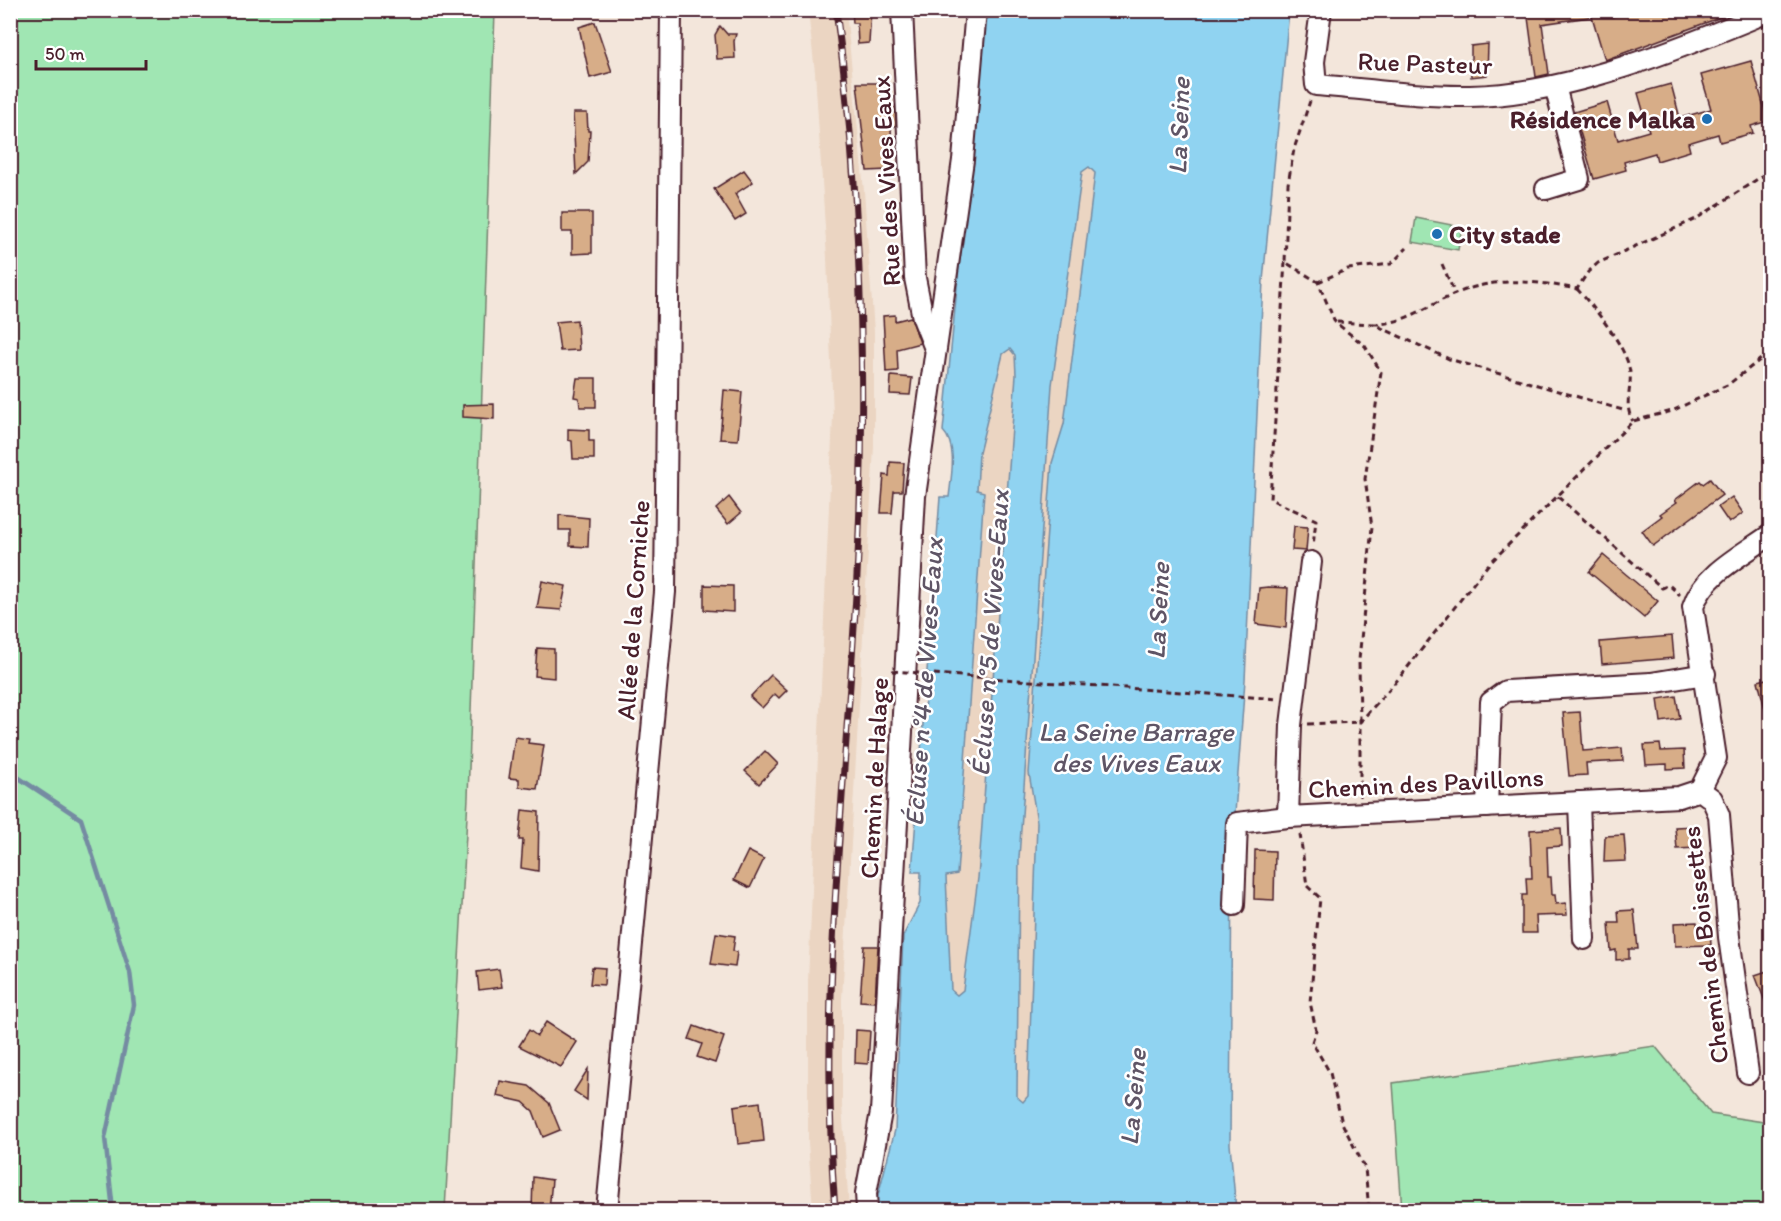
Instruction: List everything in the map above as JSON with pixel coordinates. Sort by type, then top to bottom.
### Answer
[{"type":"street","name":"Allée de la Corniche","points":[[607,1210],[665,592],[671,10]]},
{"type":"street","name":"Rue des Vives Eaux","points":[[902,10],[915,278],[923,318],[934,347]]},
{"type":"street","name":"Chemin de Halage","points":[[867,1210],[866,1193],[881,1112],[915,496],[934,347],[963,160],[975,10]]},
{"type":"street","points":[[1316,85],[1314,62],[1321,10]]},
{"type":"street","name":"Rue Pasteur","points":[[1316,85],[1471,96],[1555,86],[1695,44],[1770,11]]},
{"type":"street","points":[[1546,189],[1579,179],[1555,86]]},
{"type":"street","points":[[1693,607],[1698,591],[1710,579],[1770,535]]},
{"type":"street","points":[[1293,817],[1291,725],[1311,562]]},
{"type":"street","name":"Chemin de Boissettes","points":[[1693,607],[1716,758],[1700,790],[1712,800],[1719,815],[1729,937],[1748,1073]]},
{"type":"street","points":[[1487,807],[1491,702],[1506,692],[1651,683],[1705,674]]},
{"type":"street","name":"Chemin des Pavillons","points":[[1234,905],[1238,823],[1360,813],[1678,797],[1700,790]]},
{"type":"street","points":[[1579,802],[1584,939]]},
{"type":"path","points":[[1311,562],[1316,520],[1270,500],[1288,184],[1294,149],[1316,85]]},
{"type":"path","points":[[1577,289],[1588,272],[1598,263],[1696,219],[1770,171]]},
{"type":"path","points":[[1318,282],[1348,269],[1391,264],[1407,248]]},
{"type":"path","points":[[1285,262],[1318,282],[1335,322],[1365,346],[1381,372],[1365,479],[1372,527],[1359,660],[1360,813]]},
{"type":"path","points":[[1442,264],[1455,294]]},
{"type":"path","points":[[1335,322],[1385,324],[1431,307],[1455,294],[1488,284],[1512,280],[1534,281],[1577,289],[1610,330],[1629,366],[1626,411]]},
{"type":"path","points":[[1373,324],[1449,358],[1626,411],[1633,421]]},
{"type":"path","points":[[1291,725],[1359,722],[1401,677],[1487,566],[1633,421],[1672,411],[1729,384],[1770,352]]},
{"type":"path","points":[[1558,497],[1662,588],[1669,585],[1693,607]]},
{"type":"path","points":[[892,671],[1278,699]]},
{"type":"path","points":[[1293,817],[1307,886],[1320,898],[1310,1002],[1316,1030],[1312,1042],[1330,1073],[1342,1123],[1365,1168],[1369,1210]]},
{"type":"shaded area","points":[[808,11],[846,11],[864,191],[874,332],[874,447],[842,999],[842,1105],[849,1210],[813,1210],[808,1142],[808,981],[833,416],[827,258],[815,72]]},
{"type":"shaded area","points":[[1089,167],[1095,173],[1064,424],[1052,463],[1029,773],[1037,822],[1028,1096],[1023,1102],[1017,1098],[1019,858],[1052,385],[1082,171]]},
{"type":"shaded area","points":[[1010,349],[1016,355],[1016,375],[978,878],[963,990],[957,995],[951,990],[946,875],[957,874],[984,492],[977,490],[979,453],[1003,354]]},
{"type":"green space","points":[[10,11],[495,11],[468,798],[445,1210],[11,1210]]},
{"type":"green space","name":"City stade","points":[[1416,218],[1462,227],[1458,250],[1412,242]]},
{"type":"green space","points":[[1655,1046],[1711,1114],[1770,1123],[1770,1210],[1402,1210],[1393,1083]]},
{"type":"water","name":"La Seine Barrage des Vives Eaux","points":[[984,11],[1289,11],[1263,281],[1245,680],[1232,853],[1230,1144],[1236,1210],[876,1210],[895,1130],[903,936],[920,903],[921,872],[912,872],[940,497],[949,497],[952,472],[951,445],[943,431]],"holes":[[[1089,167],[1095,173],[1064,424],[1052,463],[1029,773],[1037,822],[1028,1096],[1023,1102],[1017,1097],[1019,858],[1052,385],[1082,172]],[[1010,349],[1015,355],[1016,375],[978,878],[963,990],[957,995],[951,990],[946,876],[957,874],[984,492],[977,490],[979,453],[1003,354]]]},
{"type":"building","points":[[852,10],[871,10],[869,43],[858,44],[857,23],[853,23]]},
{"type":"building","points":[[1527,10],[1588,10],[1589,17],[1542,24],[1549,74],[1536,77]]},
{"type":"building","points":[[1590,10],[1610,10],[1612,17],[1636,10],[1697,10],[1698,16],[1702,14],[1703,18],[1720,10],[1740,10],[1605,60]]},
{"type":"building","points":[[595,22],[612,72],[590,78],[579,27]]},
{"type":"building","points":[[720,26],[727,34],[736,34],[735,58],[717,59],[715,35]]},
{"type":"building","points":[[1488,44],[1487,75],[1471,77],[1471,46]]},
{"type":"building","name":"Résidence Malka","points":[[1751,61],[1768,121],[1751,126],[1753,133],[1720,142],[1718,134],[1688,143],[1690,151],[1657,161],[1655,153],[1624,162],[1626,170],[1594,179],[1574,112],[1607,102],[1618,140],[1649,131],[1638,93],[1671,84],[1680,118],[1711,109],[1701,75]]},
{"type":"building","points":[[857,83],[881,83],[882,93],[887,97],[887,105],[895,105],[896,126],[891,126],[892,160],[887,161],[887,170],[867,171]]},
{"type":"building","points":[[573,113],[587,113],[588,131],[590,131],[588,162],[576,174]]},
{"type":"building","points":[[744,170],[753,182],[735,194],[746,214],[735,221],[714,189]]},
{"type":"building","points":[[562,213],[592,213],[592,253],[572,254],[572,232],[562,232]]},
{"type":"building","points":[[895,315],[895,321],[911,317],[920,343],[897,349],[898,371],[886,372],[883,316]]},
{"type":"building","points":[[577,320],[579,350],[560,351],[556,322]]},
{"type":"building","points":[[891,376],[912,378],[910,395],[890,394]]},
{"type":"building","points":[[577,378],[596,378],[596,407],[580,407],[579,398],[574,397]]},
{"type":"building","points":[[724,390],[742,392],[738,440],[720,439]]},
{"type":"building","points":[[494,404],[494,419],[463,417],[463,405]]},
{"type":"building","points":[[568,429],[589,430],[589,441],[594,441],[594,459],[573,459],[572,441],[568,440]]},
{"type":"building","points":[[890,462],[904,463],[902,491],[894,491],[892,513],[881,513],[884,475],[889,476]]},
{"type":"building","points":[[1710,479],[1722,495],[1653,546],[1642,531],[1677,502],[1675,500],[1700,481],[1703,484]]},
{"type":"building","points":[[729,497],[741,513],[728,524],[716,509]]},
{"type":"building","points":[[1732,497],[1743,513],[1729,523],[1718,507]]},
{"type":"building","points":[[559,515],[589,518],[588,547],[570,546],[570,530],[559,530]]},
{"type":"building","points":[[1294,526],[1308,527],[1306,551],[1292,550]]},
{"type":"building","points":[[1603,555],[1658,601],[1644,618],[1589,572]]},
{"type":"building","points":[[542,581],[566,586],[561,610],[537,608]]},
{"type":"building","points":[[704,585],[733,586],[733,612],[704,610]]},
{"type":"building","points":[[1259,588],[1288,588],[1286,628],[1256,624]]},
{"type":"building","points":[[1672,636],[1674,658],[1602,664],[1600,642]]},
{"type":"building","points":[[537,648],[554,649],[554,678],[535,676]]},
{"type":"building","points":[[771,675],[787,690],[779,698],[775,694],[762,708],[750,697]]},
{"type":"building","points":[[1770,678],[1770,713],[1766,713],[1758,681]]},
{"type":"building","points":[[1676,696],[1680,719],[1661,722],[1658,699]]},
{"type":"building","points":[[1580,712],[1583,751],[1622,748],[1623,761],[1586,763],[1587,775],[1569,776],[1563,713]]},
{"type":"building","points":[[515,737],[529,739],[528,743],[544,745],[537,789],[519,787],[519,779],[509,778]]},
{"type":"building","points":[[1660,744],[1661,751],[1684,750],[1685,768],[1667,769],[1667,764],[1646,765],[1644,745]]},
{"type":"building","points":[[765,751],[778,764],[759,784],[745,771]]},
{"type":"building","points":[[522,810],[539,812],[538,871],[521,868],[523,840],[519,840]]},
{"type":"building","points":[[1696,826],[1697,848],[1677,849],[1675,827]]},
{"type":"building","points":[[1561,828],[1562,846],[1547,847],[1548,877],[1551,877],[1552,895],[1555,895],[1556,904],[1566,903],[1567,915],[1536,916],[1537,933],[1522,933],[1522,895],[1527,895],[1526,878],[1532,878],[1530,830]]},
{"type":"building","points":[[1624,835],[1626,861],[1604,862],[1605,836]]},
{"type":"building","points":[[1255,850],[1275,851],[1274,900],[1254,899]]},
{"type":"building","points":[[748,851],[764,859],[750,888],[734,880]]},
{"type":"building","points":[[1634,910],[1638,949],[1629,949],[1629,959],[1616,960],[1616,950],[1611,951],[1609,923],[1619,923],[1618,911]]},
{"type":"building","points":[[1697,922],[1698,932],[1710,932],[1711,945],[1675,946],[1674,923]]},
{"type":"building","points":[[716,933],[735,936],[733,951],[737,952],[735,967],[711,964]]},
{"type":"building","points":[[864,946],[878,946],[875,1002],[860,1001]]},
{"type":"building","points":[[592,967],[605,968],[604,985],[590,984]]},
{"type":"building","points":[[499,969],[502,987],[479,990],[477,972]]},
{"type":"building","points":[[1770,970],[1770,1012],[1769,1012],[1755,975]]},
{"type":"building","points":[[546,1022],[577,1042],[561,1067],[519,1046],[529,1030],[537,1036]]},
{"type":"building","points":[[694,1026],[724,1037],[715,1063],[697,1057],[702,1044],[689,1039]]},
{"type":"building","points":[[856,1030],[870,1031],[868,1064],[855,1063]]},
{"type":"building","points":[[588,1069],[587,1100],[574,1091]]},
{"type":"building","points":[[500,1081],[529,1086],[549,1103],[560,1130],[543,1137],[533,1111],[523,1102],[497,1096]]},
{"type":"building","points":[[760,1102],[764,1141],[738,1144],[734,1106]]},
{"type":"building","points":[[533,1177],[552,1180],[549,1210],[532,1210]]},
{"type":"waterway","points":[[10,772],[81,819],[130,972],[134,1005],[105,1138],[113,1210]]},
{"type":"railway","points":[[835,1210],[831,1133],[831,979],[856,595],[862,376],[852,156],[836,10]]},
{"type":"place","name":"Résidence Malka","points":[[1707,119]]},
{"type":"place","name":"City stade","points":[[1437,234]]},
{"type":"water label","name":"La Seine","points":[[1179,126]]},
{"type":"water label","name":"La Seine","points":[[1158,611]]},
{"type":"water label","name":"Écluse n°5 de Vives-Eaux","points":[[990,633]]},
{"type":"water label","name":"Écluse n°4 de Vives-Eaux","points":[[924,682]]},
{"type":"water label","name":"La Seine","points":[[1133,1097]]}]
